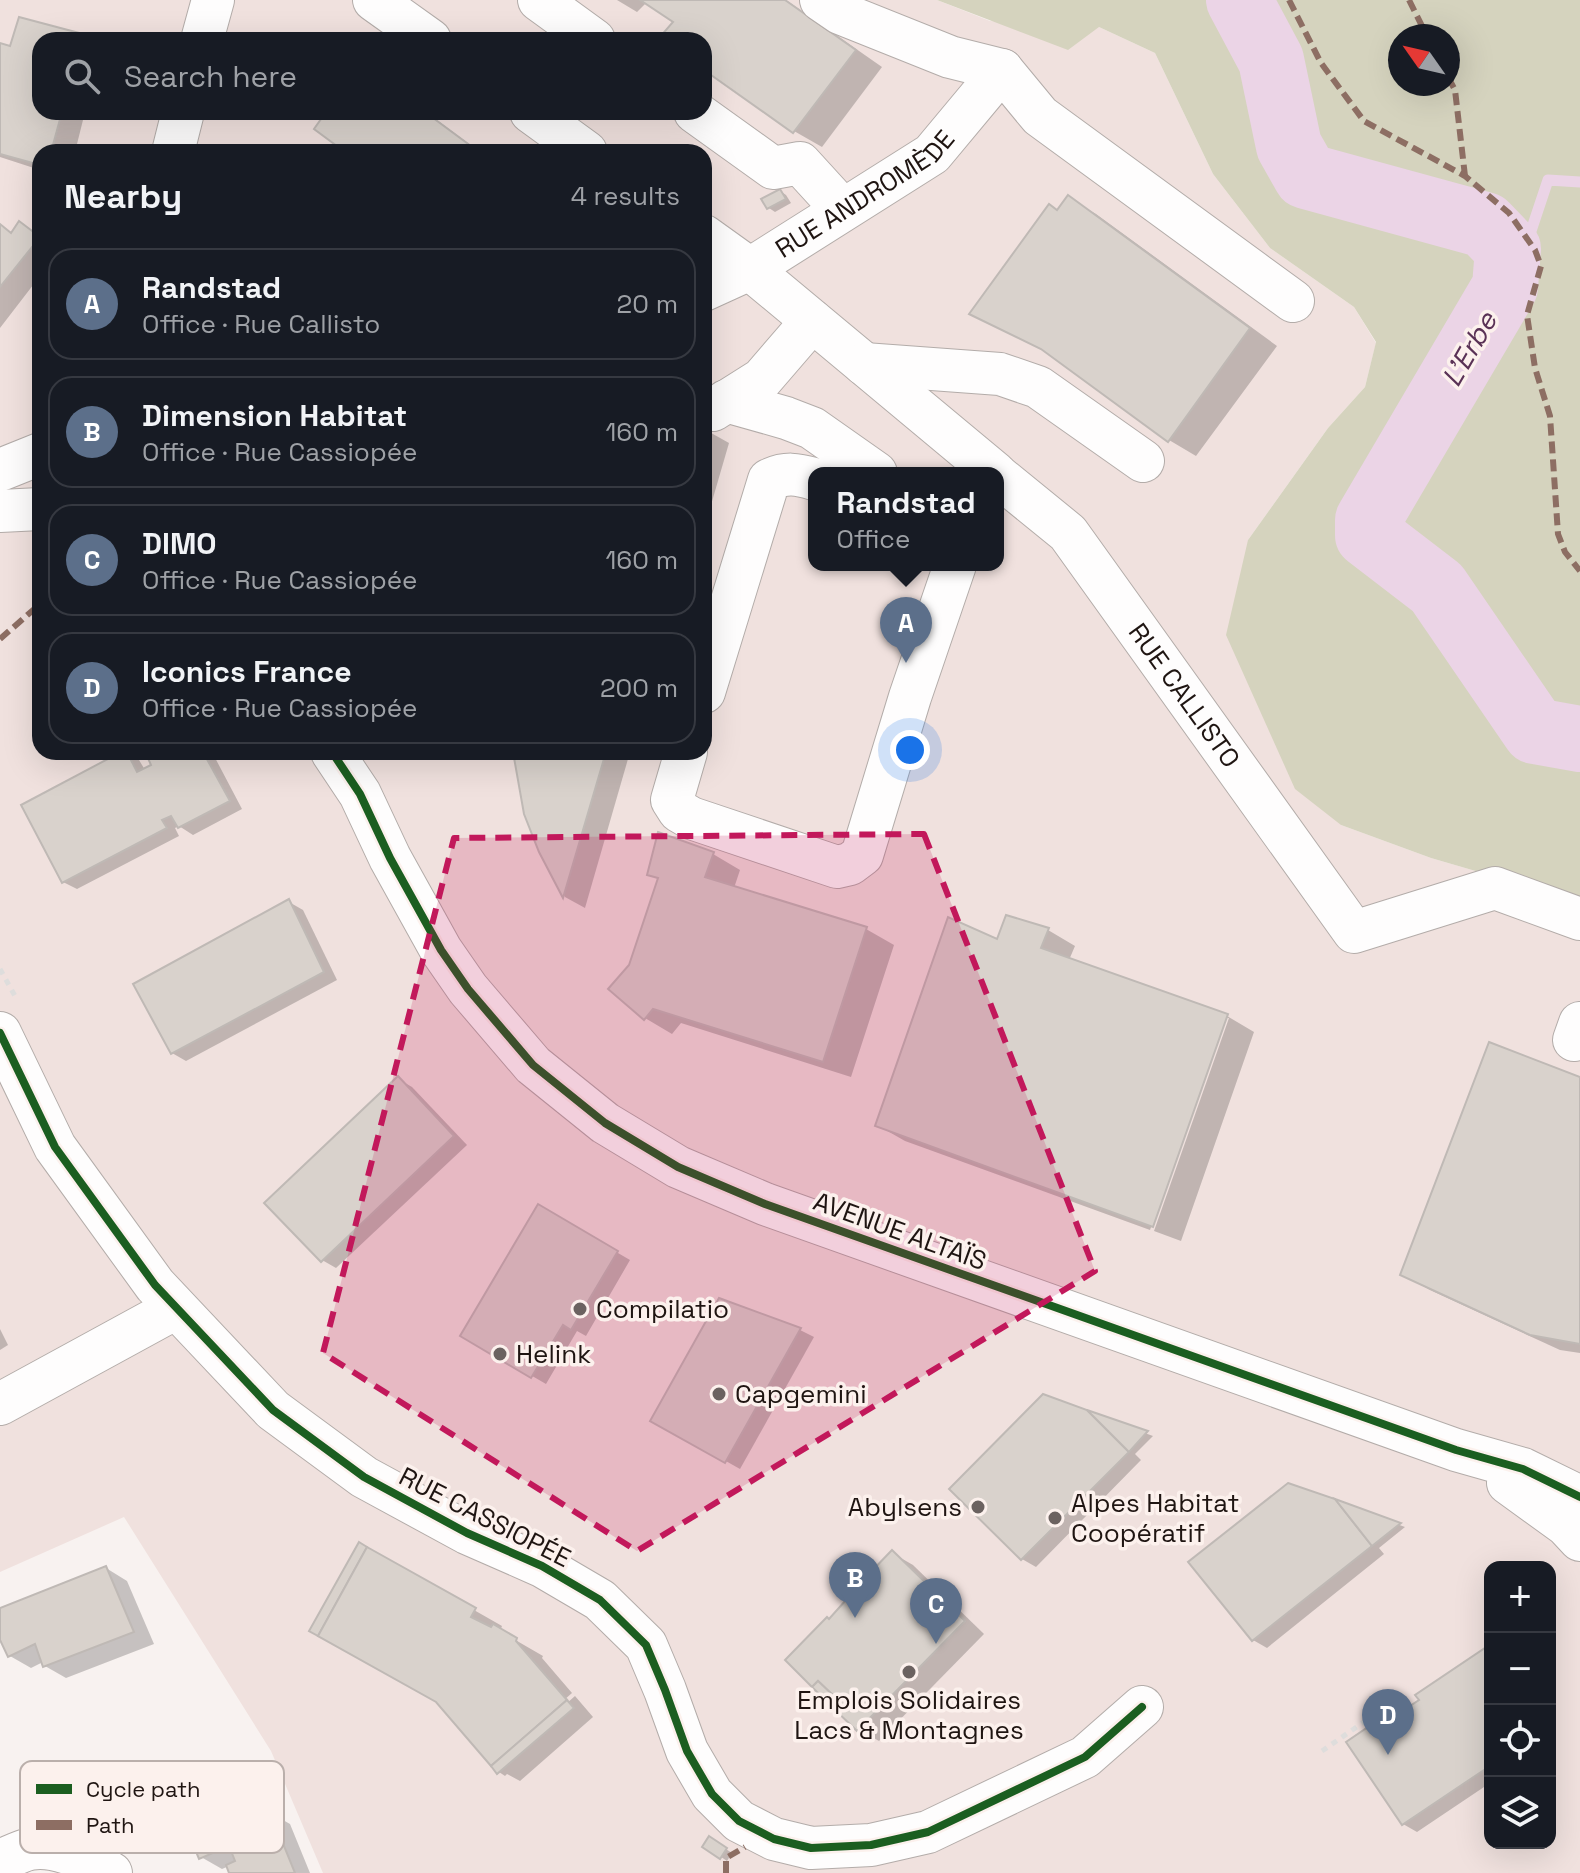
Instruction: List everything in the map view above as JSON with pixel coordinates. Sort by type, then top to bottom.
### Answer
[{"type":"street","points":[[204,32],[213,0]]},
{"type":"street","points":[[374,0],[419,32]]},
{"type":"street","points":[[539,0],[583,32]]},
{"type":"street","points":[[821,0],[840,13],[950,57],[1002,70],[1040,116],[1293,301]]},
{"type":"street","name":"RUE ANDROMÈDE","points":[[712,286],[750,269],[932,154],[1002,70]]},
{"type":"street","points":[[542,120],[575,144]]},
{"type":"street","points":[[706,120],[773,168],[800,163],[842,209]]},
{"type":"street","name":"RUE CALLISTO","points":[[712,242],[750,269],[983,467]]},
{"type":"street","points":[[715,409],[762,379],[812,321]]},
{"type":"street","points":[[864,364],[1000,374],[1038,387],[1143,461]]},
{"type":"street","points":[[715,409],[786,418],[812,428],[867,467]]},
{"type":"street","points":[[0,470],[32,457]]},
{"type":"street","points":[[712,666],[769,480],[794,473],[808,477]]},
{"type":"street","name":"RUE CALLISTO","points":[[1004,485],[1068,533],[1354,932],[1495,888],[1580,919]]},
{"type":"street","points":[[0,511],[32,509]]},
{"type":"street","points":[[684,760],[672,800],[679,811],[691,818],[837,867],[850,864],[862,855],[910,697],[953,571]]},
{"type":"street","name":"AVENUE ALTAÏS","points":[[337,760],[360,794],[390,858],[441,950],[487,1011],[533,1065],[605,1123],[678,1167],[794,1214],[1456,1450],[1523,1469],[1580,1497]]},
{"type":"street","name":"AVENUE ALTAÏS","points":[[350,760],[360,794]]},
{"type":"street","name":"RUE CASSIOPÉE","points":[[9,1018],[55,1147],[155,1285],[273,1410],[364,1477],[467,1533],[542,1566],[600,1600],[646,1645],[687,1751],[712,1794],[739,1821],[774,1839],[811,1848],[871,1845],[928,1832],[1085,1757],[1142,1707]]},
{"type":"street","points":[[0,1404],[176,1308]]},
{"type":"street","name":"AVENUE ALTAÏS","points":[[1456,1450],[1522,1492],[1566,1525],[1580,1540]]},
{"type":"street","points":[[0,1861],[20,1853]]},
{"type":"street","points":[[61,1853],[84,1859],[111,1873]]},
{"type":"path","points":[[0,969],[9,1018]]},
{"type":"path","points":[[1322,1751],[1400,1697],[1407,1708]]},
{"type":"highlighted area","points":[[924,834],[1095,1271],[637,1551],[323,1353],[454,838]]},
{"type":"shaded area","points":[[0,0],[937,0],[990,21],[1099,27],[1155,53],[1213,174],[1270,248],[1354,307],[1376,343],[1365,387],[1328,428],[1248,540],[1341,825],[1431,858],[1568,898],[1580,898],[1580,1873],[323,1873],[284,1782],[284,1761],[275,1761],[124,1517],[0,1572]]},
{"type":"shaded area","points":[[937,0],[1580,0],[1580,898],[1568,898],[1431,858],[1341,825],[1295,789],[1226,635],[1248,540],[1328,428],[1365,387],[1376,342],[1354,307],[1270,248],[1213,174],[1155,53],[1099,27],[1068,50]]},
{"type":"building","points":[[640,0],[785,0],[856,50],[793,133],[712,76],[712,32],[664,32],[673,22]]},
{"type":"building","points":[[19,17],[75,32],[32,32],[32,120],[60,120],[53,144],[32,144],[32,163],[0,154],[0,43],[10,46]]},
{"type":"building","points":[[320,120],[436,120],[468,144],[334,144],[314,129]]},
{"type":"building","points":[[780,189],[786,199],[767,209],[761,199]]},
{"type":"building","points":[[1068,195],[1250,328],[1168,442],[1041,349],[969,314],[1049,204],[1057,210]]},
{"type":"building","points":[[19,221],[32,231],[32,247],[0,287],[0,224],[11,233]]},
{"type":"building","points":[[106,760],[131,760],[137,772],[151,765],[149,760],[207,760],[230,801],[178,828],[171,816],[162,820],[167,828],[62,883],[21,805]]},
{"type":"building","points":[[514,760],[604,760],[563,898],[524,814]]},
{"type":"building","points":[[658,832],[714,852],[705,877],[867,927],[823,1062],[653,1009],[644,1020],[608,989],[629,965],[658,878],[647,875]]},
{"type":"building","points":[[289,899],[324,972],[171,1054],[133,984]]},
{"type":"building","points":[[1006,915],[1049,928],[1041,948],[1228,1014],[1153,1227],[875,1126],[948,917],[997,939]]},
{"type":"building","points":[[1489,1042],[1580,1077],[1580,1344],[1530,1335],[1400,1275]]},
{"type":"building","points":[[398,1076],[454,1136],[321,1262],[264,1203]]},
{"type":"building","points":[[538,1204],[618,1251],[571,1330],[563,1325],[531,1378],[460,1336]]},
{"type":"building","points":[[719,1298],[801,1328],[725,1463],[650,1421]]},
{"type":"building","points":[[1043,1394],[1087,1410],[1129,1452],[1021,1560],[949,1489]]},
{"type":"building","points":[[1087,1410],[1148,1431],[1129,1452]]},
{"type":"building","points":[[1288,1483],[1335,1499],[1372,1546],[1252,1641],[1188,1562]]},
{"type":"building","points":[[1335,1499],[1401,1523],[1372,1546]]},
{"type":"building","points":[[359,1542],[367,1547],[318,1636],[309,1631]]},
{"type":"building","points":[[367,1547],[476,1608],[471,1617],[491,1627],[493,1624],[517,1638],[516,1641],[567,1700],[491,1766],[436,1702],[318,1636]]},
{"type":"building","points":[[892,1550],[965,1621],[857,1731],[830,1705],[836,1698],[818,1681],[812,1687],[785,1660],[827,1617],[829,1619]]},
{"type":"building","points":[[106,1566],[134,1632],[43,1667],[35,1644],[8,1657],[0,1640],[0,1608]]},
{"type":"building","points":[[1484,1649],[1484,1770],[1402,1825],[1346,1742],[1396,1708],[1399,1713],[1419,1700],[1415,1695]]},
{"type":"building","points":[[818,1681],[836,1698],[830,1705],[812,1687]]},
{"type":"building","points":[[567,1700],[574,1708],[497,1774],[491,1766]]},
{"type":"building","points":[[709,1836],[727,1848],[720,1859],[702,1847]]},
{"type":"building","points":[[284,1846],[295,1873],[229,1873],[226,1865],[235,1861],[232,1853],[284,1853]]},
{"type":"building","points":[[197,1853],[213,1853],[199,1859]]},
{"type":"waterway","name":"L'Erbe","points":[[1239,0],[1271,60],[1289,146],[1306,176],[1485,225],[1508,249],[1505,287],[1368,520],[1368,535],[1437,588],[1535,731],[1580,739]]},
{"type":"waterway","points":[[1508,249],[1529,237],[1548,180],[1580,182]]},
{"type":"marked path","points":[[1289,0],[1321,63],[1364,121],[1465,176],[1509,213],[1535,250],[1541,266],[1527,315],[1535,368],[1550,416],[1558,534],[1565,552],[1580,571]]},
{"type":"marked path","points":[[1409,0],[1421,24]]},
{"type":"marked path","points":[[1456,96],[1465,176]]},
{"type":"marked path","points":[[0,639],[32,611]]},
{"type":"marked path","points":[[726,1873],[726,1858],[745,1847]]},
{"type":"cycle path","points":[[337,760],[360,794],[390,858],[441,950],[468,989],[533,1065],[605,1123],[678,1167],[765,1204],[1456,1450],[1523,1469],[1580,1497]]},
{"type":"cycle path","points":[[0,1033],[55,1147],[155,1285],[273,1410],[364,1477],[467,1533],[542,1566],[600,1600],[646,1645],[687,1751],[712,1794],[739,1821],[774,1839],[811,1848],[871,1845],[928,1832],[1085,1757],[1142,1707]]},
{"type":"place","name":"Randstad","points":[[906,663]]},
{"type":"place","name":"Compilatio","points":[[580,1309]]},
{"type":"place","name":"Helink","points":[[500,1354]]},
{"type":"place","name":"Capgemini","points":[[719,1394]]},
{"type":"place","name":"Abylsens","points":[[978,1507]]},
{"type":"place","name":"Alpes Habitat Coopératif","points":[[1055,1518]]},
{"type":"place","name":"Dimension Habitat","points":[[855,1618]]},
{"type":"place","name":"DIMO","points":[[936,1644]]},
{"type":"place","name":"Emplois Solidaires Lacs & Montagnes","points":[[909,1672]]},
{"type":"place","name":"Iconics France","points":[[1388,1755]]}]
